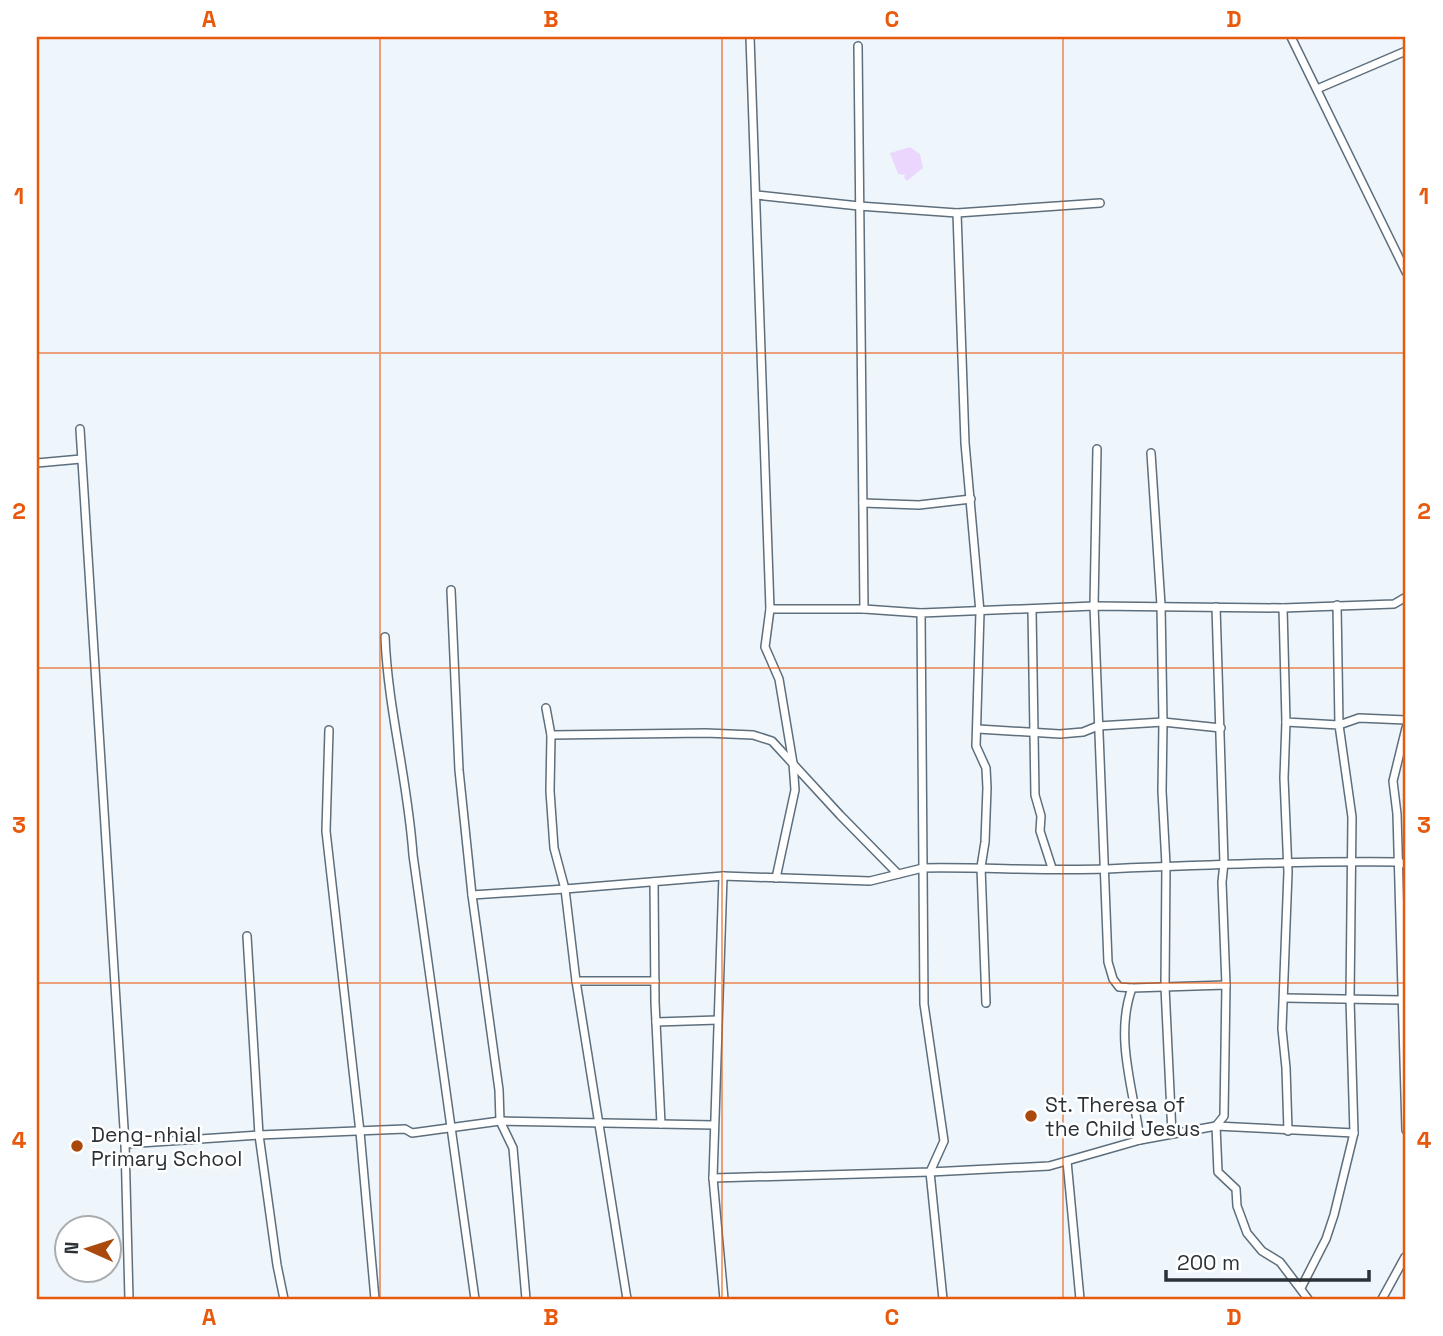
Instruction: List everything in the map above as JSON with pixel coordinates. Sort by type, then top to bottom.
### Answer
[{"type":"street","points":[[751,37],[770,609],[765,647],[779,678],[793,763],[794,790],[775,878]]},
{"type":"street","points":[[1291,37],[1406,272]]},
{"type":"street","points":[[858,46],[864,609]]},
{"type":"street","points":[[1317,89],[1406,51]]},
{"type":"street","points":[[756,195],[957,213],[1100,203]]},
{"type":"street","points":[[957,213],[965,443],[979,612],[976,746],[986,768],[987,788],[981,867],[986,1003]]},
{"type":"street","points":[[80,429],[125,1144],[129,1299]]},
{"type":"street","points":[[1097,449],[1094,606],[1102,869],[1108,962],[1112,979],[1119,987],[1132,988],[1226,985]]},
{"type":"street","points":[[1151,453],[1161,605],[1162,791],[1166,865],[1165,987],[1172,1134]]},
{"type":"street","points":[[37,463],[82,459]]},
{"type":"street","points":[[863,503],[919,505],[971,499]]},
{"type":"street","points":[[451,590],[459,770],[472,895],[499,1090],[500,1121],[513,1148],[526,1299]]},
{"type":"street","points":[[770,609],[864,609],[921,613],[1161,605],[1283,608],[1394,604],[1406,597]]},
{"type":"street","points":[[1301,1288],[1326,1238],[1334,1215],[1354,1133],[1349,862],[1352,817],[1339,725],[1337,606]]},
{"type":"street","points":[[1216,607],[1226,985],[1224,1116],[1216,1126],[1218,1172],[1236,1189],[1237,1206],[1247,1233],[1262,1251],[1280,1262],[1308,1299]]},
{"type":"street","points":[[1283,608],[1287,864],[1282,1029],[1288,1130]]},
{"type":"street","points":[[1032,610],[1035,795],[1041,816],[1040,831],[1052,868]]},
{"type":"street","points":[[921,613],[924,1004],[944,1141],[930,1172],[943,1299]]},
{"type":"street","points":[[385,637],[386,673],[410,811],[412,855],[475,1299]]},
{"type":"street","points":[[546,708],[551,734],[550,791],[554,848],[565,890],[576,982],[627,1299]]},
{"type":"street","points":[[1286,722],[1339,725],[1359,718],[1406,720]]},
{"type":"street","points":[[978,729],[1059,734],[1083,732],[1098,726],[1163,722],[1221,727]]},
{"type":"street","points":[[1406,728],[1393,781],[1402,864],[1401,1000],[1406,1057],[1406,1130]]},
{"type":"street","points":[[329,730],[326,831],[360,1132],[375,1299]]},
{"type":"street","points":[[551,734],[706,733],[753,735],[772,741],[898,874]]},
{"type":"street","points":[[472,895],[723,876],[870,881],[923,868],[1102,869],[1224,863],[1402,864]]},
{"type":"street","points":[[723,876],[713,1178],[724,1299]]},
{"type":"street","points":[[654,882],[661,1124]]},
{"type":"street","points":[[247,936],[259,1135],[284,1299]]},
{"type":"street","points":[[576,982],[655,981]]},
{"type":"street","points":[[1132,988],[1126,1004],[1124,1042],[1140,1140]]},
{"type":"street","points":[[1284,998],[1401,1000]]},
{"type":"street","points":[[656,1022],[718,1020]]},
{"type":"street","points":[[125,1144],[405,1129],[412,1133],[500,1121],[714,1125]]},
{"type":"street","points":[[713,1178],[1049,1166],[1140,1140],[1216,1126],[1354,1133]]},
{"type":"street","points":[[1067,1161],[1080,1299]]},
{"type":"street","points":[[1382,1299],[1405,1257]]},
{"type":"shaded area","points":[[910,147],[920,154],[923,168],[907,181],[905,175],[898,174],[890,153]]},
{"type":"place","name":"St. Theresa of the Child Jesus","points":[[1031,1116]]},
{"type":"place","name":"Deng-nhial Primary School","points":[[77,1146]]}]
